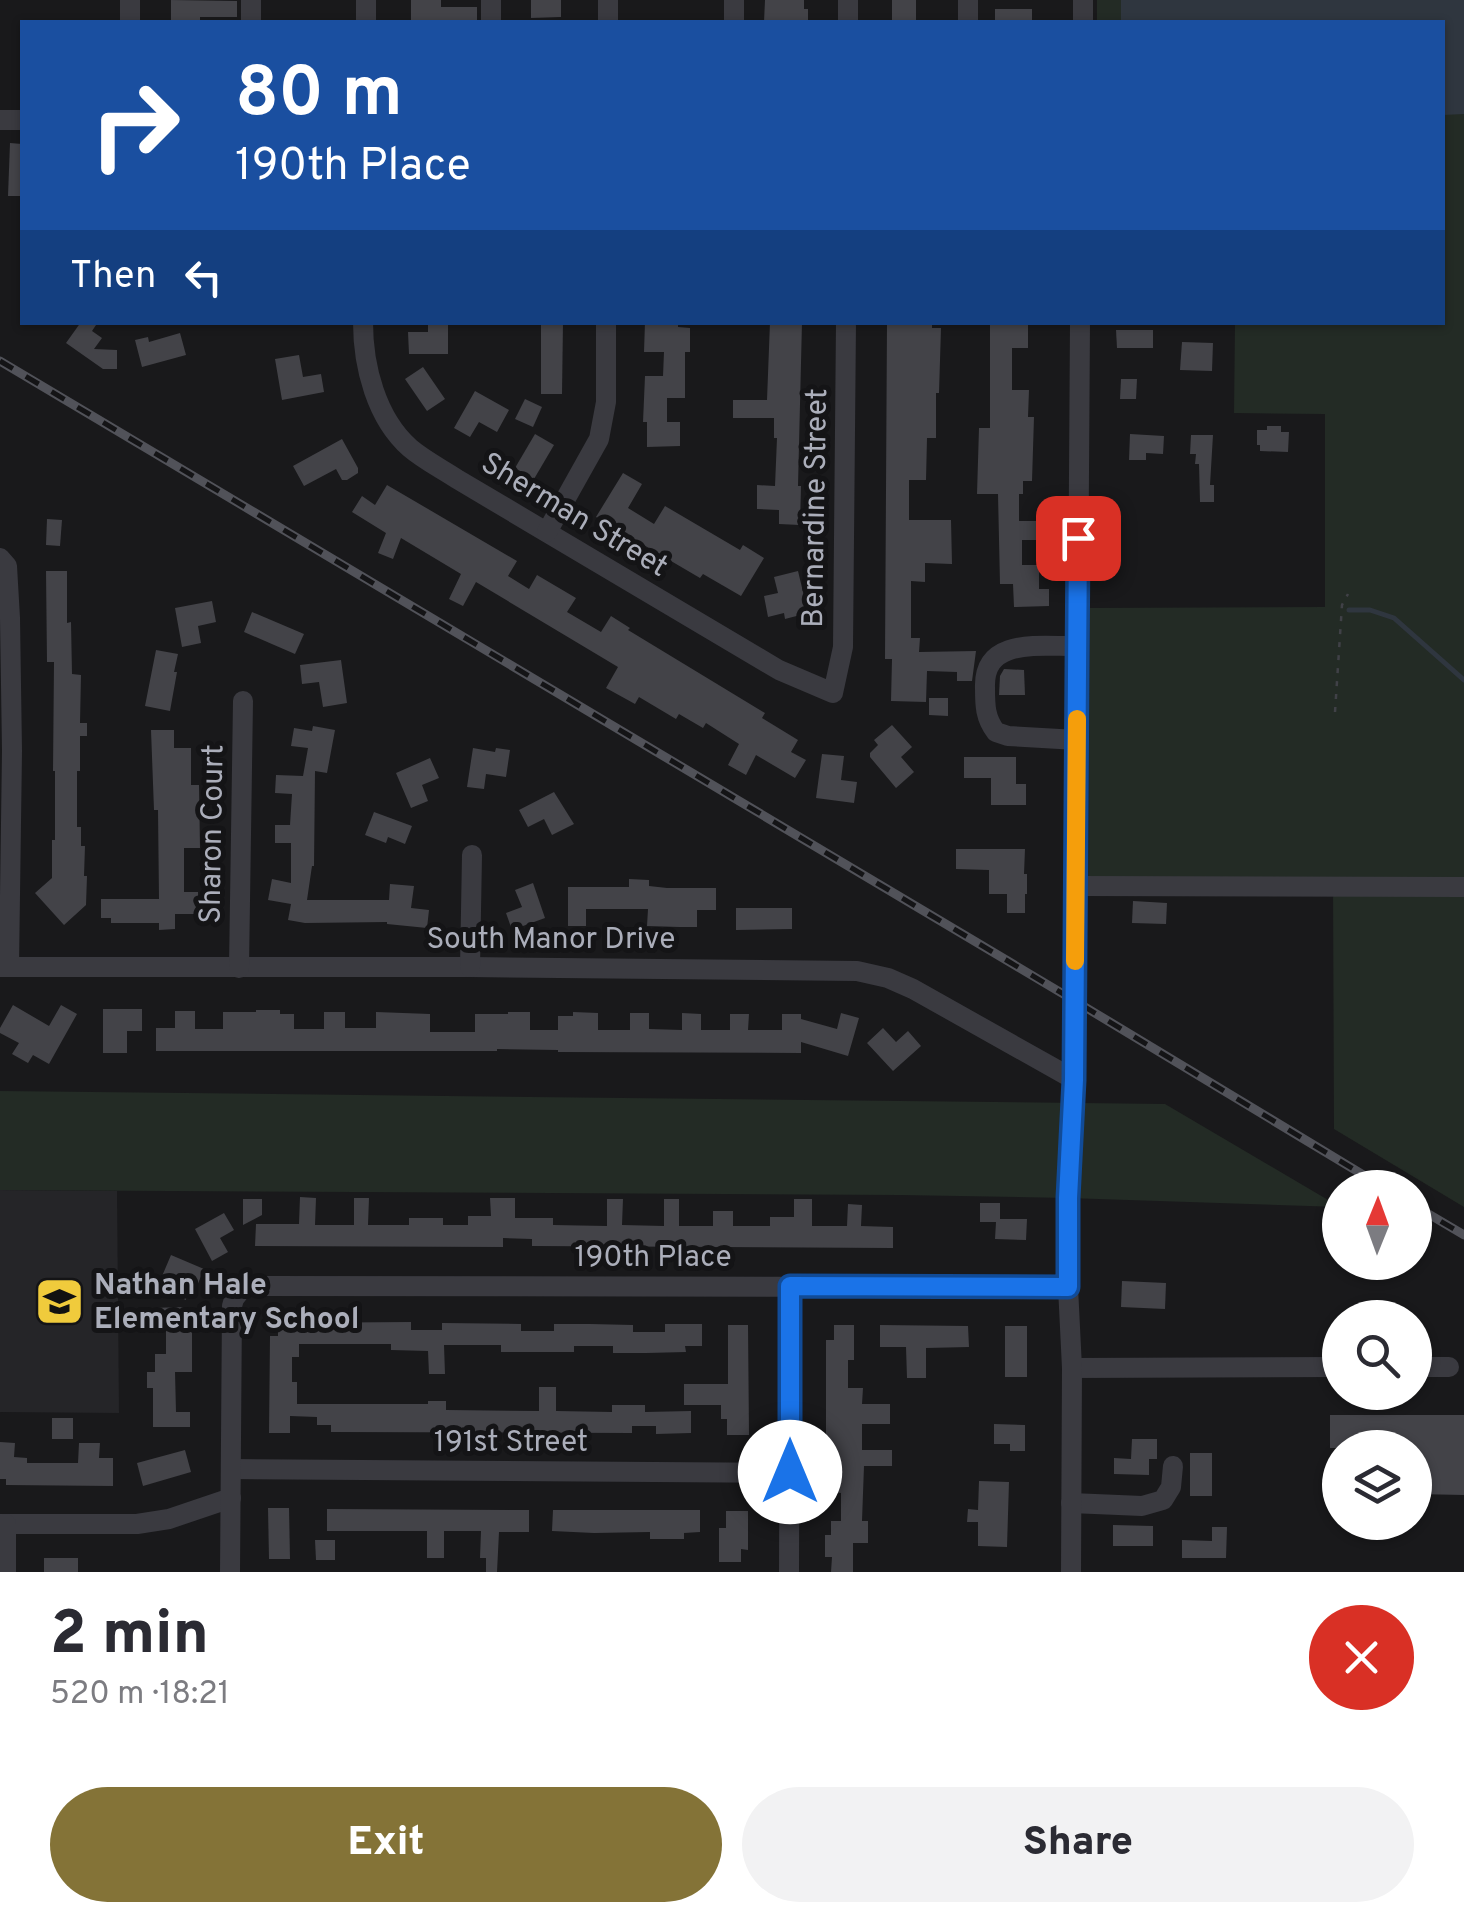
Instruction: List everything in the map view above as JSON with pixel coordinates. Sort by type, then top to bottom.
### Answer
[{"type":"street","name":"Sherman Street","points":[[364,325],[363,341],[385,419],[410,448],[779,670],[833,693]]},
{"type":"street","points":[[546,532],[599,439],[606,402],[606,325]]},
{"type":"street","name":"Bernardine Street","points":[[833,693],[843,647],[846,325]]},
{"type":"street","points":[[1071,1572],[1068,1198],[1074,1080],[1080,325]]},
{"type":"street","points":[[0,558],[8,566],[4,967]]},
{"type":"street","points":[[1077,740],[996,732],[986,714],[984,680],[990,661],[1010,649],[1078,646]]},
{"type":"street","name":"Sharon Court","points":[[239,968],[243,701]]},
{"type":"street","points":[[470,967],[472,855]]},
{"type":"street","points":[[1076,886],[1464,887]]},
{"type":"street","name":"South Manor Drive","points":[[4,967],[857,971],[914,988],[1074,1080]]},
{"type":"street","name":"190th Place","points":[[231,1469],[232,1306],[239,1290],[250,1284],[1068,1287]]},
{"type":"street","points":[[789,1572],[790,1286]]},
{"type":"street","points":[[1072,1368],[1322,1367]]},
{"type":"street","points":[[1432,1367],[1449,1367]]},
{"type":"street","points":[[1071,1503],[1132,1506],[1163,1500],[1171,1488],[1172,1466]]},
{"type":"street","points":[[230,1572],[231,1469]]},
{"type":"street","name":"191st Street","points":[[231,1469],[790,1472]]},
{"type":"street","points":[[6,1572],[3,1524],[137,1524],[169,1519],[230,1498]]},
{"type":"path","points":[[1335,712],[1342,605],[1348,594]]},
{"type":"shaded area","points":[[1097,0],[1464,0],[1464,1207],[1432,1188],[1432,1170],[1402,1170],[1334,1129],[1333,878],[1088,877],[1090,608],[1325,607],[1325,414],[1234,413],[1235,325],[1445,325],[1445,20],[1097,20]]},
{"type":"shaded area","points":[[1121,0],[1464,0],[1464,114],[1445,115],[1445,20],[1121,20]]},
{"type":"shaded area","points":[[0,1091],[1165,1104],[1322,1196],[1322,1206],[900,1195],[0,1190]]},
{"type":"shaded area","name":"Nathan Hale Elementary School","points":[[0,1190],[117,1191],[119,1413],[0,1412]]},
{"type":"building","points":[[171,0],[237,1],[237,17],[171,20]]},
{"type":"building","points":[[411,0],[441,0],[441,7],[477,7],[477,20],[411,20]]},
{"type":"building","points":[[531,0],[561,0],[561,17],[531,18]]},
{"type":"building","points":[[765,0],[804,0],[804,9],[808,9],[808,20],[764,20]]},
{"type":"building","points":[[892,0],[916,0],[916,20],[892,20]]},
{"type":"building","points":[[995,9],[1032,9],[1032,20],[995,20]]},
{"type":"building","points":[[10,143],[20,144],[20,196],[8,196]]},
{"type":"building","points":[[79,325],[96,325],[92,331],[102,338],[94,349],[117,350],[117,369],[103,369],[66,343]]},
{"type":"building","points":[[428,325],[448,325],[448,354],[409,354],[408,332],[428,332]]},
{"type":"building","points":[[541,325],[563,325],[562,394],[541,394]]},
{"type":"building","points":[[645,325],[690,328],[690,352],[685,352],[685,398],[667,398],[667,422],[680,422],[680,446],[647,447],[647,422],[643,422],[645,376],[663,376],[664,352],[644,352]]},
{"type":"building","points":[[770,325],[802,325],[800,525],[779,524],[779,510],[757,509],[757,485],[775,486],[774,418],[733,418],[733,400],[767,400]]},
{"type":"building","points":[[887,325],[932,325],[941,328],[936,438],[927,438],[926,480],[909,480],[909,520],[951,520],[952,564],[925,563],[925,582],[911,581],[911,638],[920,638],[919,652],[976,651],[972,681],[957,681],[957,672],[927,671],[926,702],[891,701],[892,659],[885,659]]},
{"type":"building","points":[[990,325],[1028,325],[1028,348],[1012,348],[1012,390],[1029,390],[1028,417],[1034,417],[1032,481],[1023,481],[1019,521],[1036,521],[1036,540],[1022,540],[1022,565],[1039,565],[1039,589],[1049,589],[1049,606],[1014,607],[1013,584],[1000,584],[998,494],[977,494],[979,428],[990,428]]},
{"type":"building","points":[[1116,330],[1153,330],[1153,348],[1117,348]]},
{"type":"building","points":[[180,333],[186,355],[142,367],[135,340],[148,337],[149,342]]},
{"type":"building","points":[[1182,342],[1213,343],[1212,371],[1180,370]]},
{"type":"building","points":[[299,355],[303,377],[321,374],[324,392],[282,400],[275,359]]},
{"type":"building","points":[[423,367],[445,399],[427,411],[405,379]]},
{"type":"building","points":[[1121,379],[1137,379],[1136,399],[1120,399]]},
{"type":"building","points":[[475,391],[509,410],[497,432],[479,422],[470,437],[454,428]]},
{"type":"building","points":[[525,399],[542,407],[533,427],[515,419]]},
{"type":"building","points":[[1267,426],[1281,426],[1281,432],[1289,432],[1288,452],[1260,451],[1257,430],[1267,430]]},
{"type":"building","points":[[535,434],[554,445],[534,479],[515,468]]},
{"type":"building","points":[[1130,434],[1164,436],[1163,454],[1146,453],[1146,460],[1129,460]]},
{"type":"building","points":[[1191,435],[1213,435],[1210,485],[1214,485],[1214,502],[1200,502],[1199,464],[1195,464],[1196,454],[1190,454]]},
{"type":"building","points":[[342,439],[358,473],[342,480],[336,469],[304,486],[293,466]]},
{"type":"building","points":[[623,473],[642,484],[628,508],[654,524],[665,506],[740,550],[743,545],[764,558],[741,596],[703,574],[700,578],[596,517]]},
{"type":"building","points":[[387,485],[517,561],[508,576],[529,589],[537,575],[576,598],[567,612],[601,632],[611,616],[765,713],[762,718],[798,740],[791,752],[806,760],[795,778],[756,755],[746,775],[728,765],[739,744],[706,723],[703,728],[679,714],[676,719],[639,697],[635,704],[606,688],[618,667],[476,582],[463,606],[449,599],[461,574],[401,538],[393,559],[378,553],[386,533],[352,512],[362,496],[375,505]]},
{"type":"building","points":[[47,519],[62,520],[60,546],[46,545]]},
{"type":"building","points":[[46,571],[67,571],[72,674],[81,675],[80,723],[87,723],[87,736],[80,736],[77,771],[77,827],[81,827],[81,846],[85,846],[86,905],[64,925],[35,893],[52,878],[55,840],[54,662],[47,662]]},
{"type":"building","points":[[798,571],[808,613],[785,619],[784,613],[768,617],[764,596],[778,593],[774,577]]},
{"type":"building","points":[[212,601],[216,622],[198,626],[201,643],[182,647],[175,608]]},
{"type":"building","points":[[252,612],[304,634],[295,654],[244,632]]},
{"type":"building","points":[[156,650],[178,654],[170,711],[145,706]]},
{"type":"building","points":[[341,660],[347,703],[323,707],[319,682],[302,684],[300,665]]},
{"type":"building","points":[[1004,669],[1024,670],[1025,695],[999,695]]},
{"type":"building","points":[[929,698],[948,698],[948,716],[929,715]]},
{"type":"building","points":[[892,725],[912,747],[901,757],[914,772],[896,788],[870,757],[878,745],[874,740]]},
{"type":"building","points":[[313,726],[335,730],[327,773],[315,771],[314,866],[307,900],[389,900],[390,884],[414,886],[411,908],[429,910],[427,928],[387,922],[305,923],[288,920],[291,904],[268,900],[272,879],[291,883],[291,843],[275,843],[275,825],[290,825],[292,794],[275,793],[276,775],[303,776],[308,748],[291,746],[294,728],[312,731]]},
{"type":"building","points":[[151,730],[174,730],[174,748],[191,748],[191,785],[199,785],[200,848],[184,848],[184,892],[198,892],[198,914],[175,914],[175,929],[159,930],[159,923],[111,923],[111,918],[101,918],[101,899],[159,899],[158,810],[154,810]]},
{"type":"building","points":[[473,748],[510,750],[506,777],[486,774],[484,789],[467,787]]},
{"type":"building","points":[[822,754],[844,756],[841,780],[857,782],[854,803],[816,798]]},
{"type":"building","points":[[964,757],[1016,757],[1016,784],[1026,784],[1026,805],[991,805],[991,778],[964,778]]},
{"type":"building","points":[[430,758],[439,778],[422,785],[428,801],[411,808],[396,773]]},
{"type":"building","points":[[554,792],[574,824],[552,835],[544,819],[528,827],[519,810]]},
{"type":"building","points":[[374,812],[412,826],[405,844],[388,837],[386,843],[365,835]]},
{"type":"building","points":[[956,849],[1025,849],[1025,913],[1007,913],[1007,894],[989,894],[989,870],[956,869]]},
{"type":"building","points":[[629,879],[649,880],[649,886],[667,888],[716,888],[716,910],[697,910],[697,927],[679,927],[647,926],[648,909],[586,909],[586,926],[568,926],[568,887],[629,887]]},
{"type":"building","points":[[533,883],[545,918],[512,930],[506,913],[522,907],[515,890]]},
{"type":"building","points":[[1133,901],[1167,903],[1166,924],[1132,923]]},
{"type":"building","points":[[736,908],[792,908],[792,929],[736,930]]},
{"type":"building","points":[[13,1005],[49,1026],[61,1005],[77,1014],[49,1064],[33,1055],[28,1063],[12,1054],[19,1043],[0,1033],[0,1028]]},
{"type":"building","points":[[103,1009],[142,1009],[142,1031],[127,1031],[127,1053],[103,1053]]},
{"type":"building","points":[[175,1011],[195,1011],[195,1029],[223,1029],[223,1012],[294,1014],[294,1029],[324,1029],[324,1012],[345,1012],[345,1028],[376,1028],[376,1012],[430,1014],[430,1032],[475,1032],[475,1014],[508,1012],[530,1012],[530,1030],[558,1030],[558,1016],[573,1016],[573,1012],[598,1013],[598,1030],[630,1030],[630,1013],[649,1013],[649,1029],[682,1030],[682,1013],[701,1014],[701,1030],[730,1030],[730,1014],[749,1014],[748,1030],[782,1030],[782,1014],[801,1014],[801,1019],[837,1029],[841,1013],[859,1018],[848,1056],[801,1042],[801,1053],[497,1049],[156,1051],[156,1028],[175,1028]]},
{"type":"building","points":[[883,1028],[896,1042],[908,1031],[921,1046],[893,1071],[867,1043]]},
{"type":"building","points":[[300,1197],[316,1198],[315,1225],[354,1225],[354,1198],[369,1198],[368,1225],[409,1225],[409,1218],[443,1218],[443,1225],[468,1225],[468,1216],[491,1216],[490,1198],[515,1198],[515,1218],[553,1218],[553,1225],[607,1226],[607,1199],[623,1199],[622,1225],[664,1226],[664,1199],[679,1199],[679,1226],[713,1226],[713,1211],[733,1211],[733,1226],[770,1226],[770,1217],[794,1217],[794,1199],[812,1199],[812,1226],[847,1226],[848,1204],[862,1205],[861,1226],[893,1227],[893,1248],[532,1246],[532,1239],[503,1238],[503,1247],[255,1246],[256,1224],[299,1224]]},
{"type":"building","points":[[243,1199],[262,1199],[262,1215],[243,1225]]},
{"type":"building","points":[[980,1203],[1000,1203],[1000,1219],[1027,1219],[1026,1240],[995,1239],[996,1222],[980,1222]]},
{"type":"building","points":[[224,1213],[234,1230],[220,1238],[228,1252],[212,1261],[195,1229]]},
{"type":"building","points":[[171,1255],[204,1269],[197,1286],[186,1282],[186,1300],[157,1288]]},
{"type":"building","points":[[1122,1281],[1166,1283],[1165,1309],[1121,1307]]},
{"type":"building","points":[[186,1307],[186,1322],[192,1322],[192,1372],[175,1372],[176,1412],[190,1412],[190,1427],[153,1427],[153,1388],[147,1388],[147,1372],[155,1372],[155,1354],[166,1354],[166,1329],[150,1329],[150,1308]]},
{"type":"building","points":[[411,1322],[411,1330],[442,1330],[442,1323],[521,1324],[521,1331],[554,1331],[554,1324],[590,1324],[633,1325],[633,1332],[665,1332],[665,1324],[702,1324],[702,1346],[685,1346],[686,1352],[613,1353],[613,1346],[574,1346],[574,1352],[501,1352],[501,1345],[444,1345],[445,1374],[429,1374],[428,1351],[391,1350],[391,1344],[299,1344],[299,1357],[292,1357],[297,1404],[446,1401],[446,1410],[539,1411],[539,1387],[556,1387],[556,1411],[612,1412],[612,1405],[645,1405],[645,1412],[691,1411],[691,1433],[656,1434],[656,1426],[632,1426],[632,1433],[331,1432],[331,1425],[317,1425],[317,1417],[290,1416],[290,1433],[269,1433],[270,1336],[278,1336],[278,1323]]},
{"type":"building","points":[[728,1325],[748,1325],[749,1435],[727,1435],[727,1419],[721,1419],[721,1405],[684,1405],[684,1384],[728,1384]]},
{"type":"building","points":[[834,1325],[854,1325],[854,1360],[848,1360],[848,1388],[863,1388],[862,1404],[890,1404],[890,1424],[862,1424],[862,1450],[892,1450],[892,1466],[864,1466],[862,1521],[868,1521],[868,1543],[853,1543],[853,1572],[831,1572],[832,1557],[825,1557],[825,1535],[831,1535],[831,1521],[841,1521],[841,1493],[826,1492],[826,1340],[834,1340]]},
{"type":"building","points":[[880,1325],[968,1326],[969,1347],[926,1348],[926,1378],[907,1378],[906,1347],[880,1347]]},
{"type":"building","points":[[1005,1326],[1027,1326],[1027,1377],[1005,1377]]},
{"type":"building","points":[[1330,1415],[1464,1415],[1464,1495],[1432,1494],[1432,1430],[1330,1430]]},
{"type":"building","points":[[52,1418],[73,1418],[73,1439],[52,1439]]},
{"type":"building","points":[[994,1424],[1025,1425],[1025,1451],[1010,1451],[1010,1444],[994,1444]]},
{"type":"building","points":[[1132,1439],[1157,1439],[1157,1459],[1149,1459],[1149,1475],[1114,1474],[1114,1458],[1131,1459]]},
{"type":"building","points":[[0,1442],[15,1443],[14,1457],[27,1458],[27,1463],[78,1463],[79,1443],[100,1443],[99,1458],[113,1458],[113,1486],[6,1485],[6,1479],[0,1479]]},
{"type":"building","points":[[185,1450],[191,1472],[143,1486],[137,1463]]},
{"type":"building","points":[[1190,1453],[1212,1453],[1212,1496],[1190,1496]]},
{"type":"building","points":[[979,1481],[1009,1482],[1007,1547],[978,1546],[978,1522],[967,1522],[968,1509],[978,1510]]},
{"type":"building","points":[[268,1508],[289,1508],[290,1559],[269,1559]]},
{"type":"building","points":[[327,1509],[529,1510],[529,1532],[499,1532],[497,1572],[486,1572],[486,1558],[480,1558],[481,1531],[444,1531],[444,1558],[427,1558],[427,1531],[327,1531]]},
{"type":"building","points":[[553,1510],[700,1510],[700,1532],[684,1533],[684,1539],[650,1539],[650,1532],[552,1531]]},
{"type":"building","points":[[726,1511],[748,1511],[748,1550],[741,1549],[741,1562],[719,1562],[719,1528],[726,1528]]},
{"type":"building","points":[[1113,1525],[1153,1526],[1153,1546],[1113,1546]]},
{"type":"building","points":[[1212,1527],[1227,1527],[1226,1558],[1182,1558],[1182,1540],[1212,1541]]},
{"type":"building","points":[[315,1540],[335,1540],[335,1560],[316,1560]]},
{"type":"building","points":[[44,1558],[78,1558],[78,1572],[44,1572]]},
{"type":"waterway","points":[[1349,610],[1370,610],[1394,618],[1464,680]]},
{"type":"railway","points":[[0,361],[1355,1170]]},
{"type":"railway","points":[[1432,1216],[1464,1235]]},
{"type":"slow traffic","points":[[1075,961],[1077,719]]},
{"type":"place","name":"Nathan Hale Elementary School","points":[[59,1301]]},
{"type":"route","points":[[790,1472],[790,1286],[1068,1287],[1074,1080],[1078,538]]}]
